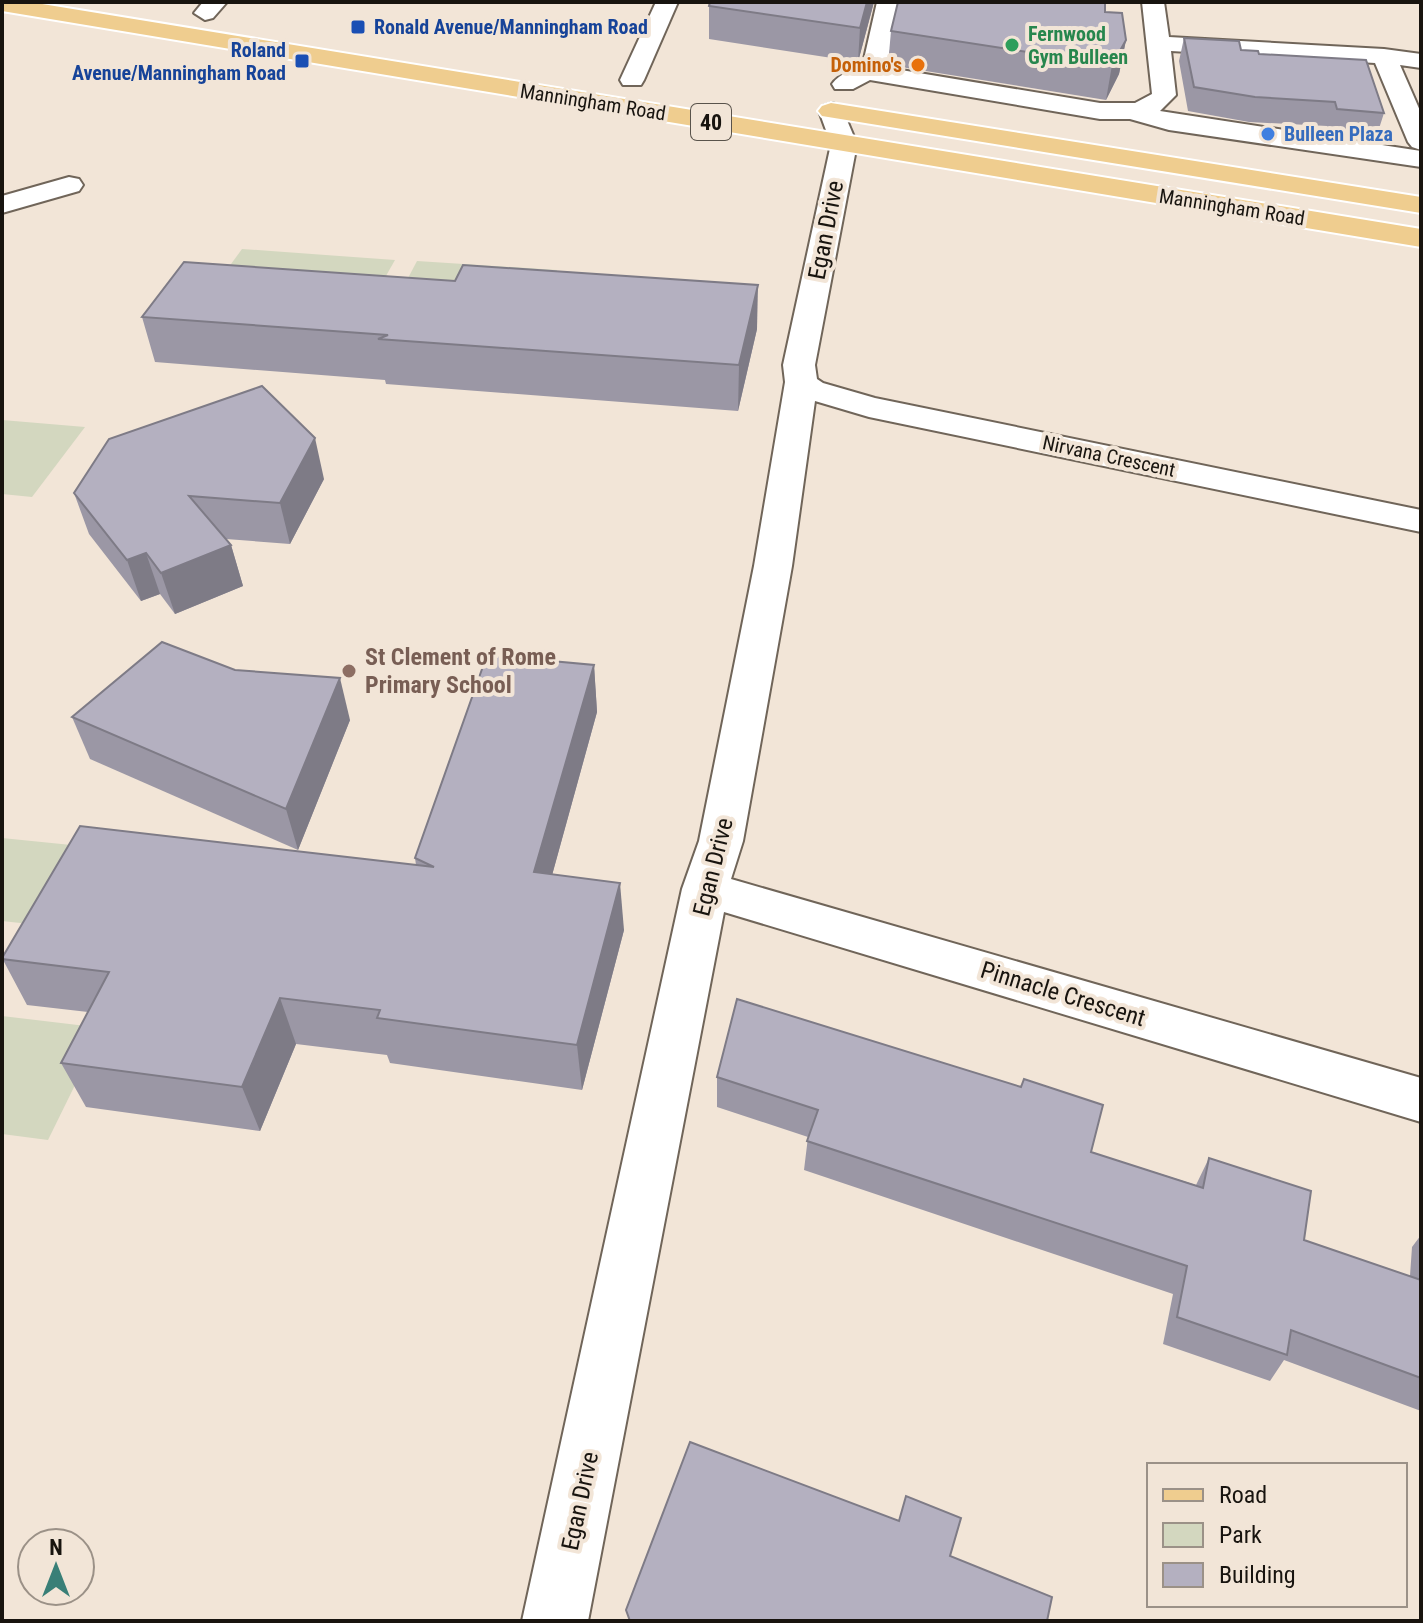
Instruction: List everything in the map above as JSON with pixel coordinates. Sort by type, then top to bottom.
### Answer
[{"type":"main road","name":"Manningham Road","points":[[2,4],[1421,238]]},
{"type":"main road","points":[[177,8],[210,7],[236,18]]},
{"type":"main road","name":"Manningham Road","points":[[624,79],[662,85]]},
{"type":"main road","name":"Manningham Road","points":[[801,106],[1421,205]]},
{"type":"street","points":[[624,79],[667,2]]},
{"type":"street","points":[[844,144],[832,111],[858,99],[868,84],[867,72],[876,60],[888,2]]},
{"type":"street","points":[[867,72],[1100,111],[1142,108],[1164,95],[1165,88],[1153,2]]},
{"type":"street","points":[[1158,43],[1384,56],[1421,61]]},
{"type":"street","points":[[1384,56],[1421,55]]},
{"type":"street","points":[[1384,56],[1421,142]]},
{"type":"street","points":[[1142,108],[1169,122],[1421,159]]},
{"type":"street","name":"Egan Drive","points":[[555,1621],[705,889],[721,841],[773,566],[801,382],[799,365],[844,144]]},
{"type":"street","points":[[2,205],[69,185]]},
{"type":"street","name":"Nirvana Crescent","points":[[801,382],[817,393],[869,407],[1421,521]]},
{"type":"street","name":"Pinnacle Crescent","points":[[705,889],[1421,1100]]},
{"type":"green space","points":[[242,249],[395,260],[374,297],[215,286]]},
{"type":"green space","points":[[417,261],[557,270],[542,308],[397,299]]},
{"type":"green space","points":[[2,420],[85,427],[32,497],[2,494]]},
{"type":"green space","points":[[2,838],[91,847],[48,926],[2,921]]},
{"type":"green space","points":[[2,1016],[103,1028],[48,1140],[2,1134]]},
{"type":"building","points":[[710,2],[867,2],[860,28],[709,6]]},
{"type":"building","points":[[898,2],[1105,2],[1105,12],[1122,13],[1126,40],[1112,65],[891,31]]},
{"type":"building","points":[[1184,38],[1239,41],[1241,50],[1258,51],[1259,54],[1366,60],[1384,113],[1337,109],[1335,102],[1255,97],[1194,87]]},
{"type":"building","points":[[184,262],[455,281],[463,265],[758,285],[739,365],[378,339],[388,335],[142,317]]},
{"type":"building","points":[[262,386],[315,438],[280,503],[189,496],[231,545],[161,573],[146,553],[127,560],[74,493],[109,439]]},
{"type":"building","points":[[162,642],[235,670],[340,678],[286,809],[72,717]]},
{"type":"building","points":[[487,655],[594,665],[534,872],[620,883],[577,1045],[377,1018],[380,1010],[280,998],[242,1087],[61,1063],[109,972],[2,958],[80,826],[434,867],[415,858]]},
{"type":"building","points":[[737,999],[1021,1087],[1024,1079],[1103,1105],[1091,1152],[1203,1188],[1209,1158],[1311,1191],[1304,1240],[1421,1280],[1421,1378],[1291,1330],[1287,1355],[1177,1317],[1187,1266],[807,1141],[818,1110],[717,1077]]},
{"type":"building","points":[[690,1442],[899,1521],[906,1496],[961,1518],[950,1556],[1052,1597],[1047,1621],[630,1621],[626,1610]]},
{"type":"place","name":"Ronald Avenue/Manningham Road","points":[[358,27]]},
{"type":"place","name":"Fernwood Gym Bulleen","points":[[1012,45]]},
{"type":"place","name":"Roland Avenue/Manningham Road","points":[[302,61]]},
{"type":"place","name":"Domino's","points":[[918,65]]},
{"type":"place","name":"Bulleen Plaza","points":[[1268,134]]},
{"type":"place","name":"St Clement of Rome Primary School","points":[[349,671]]}]
